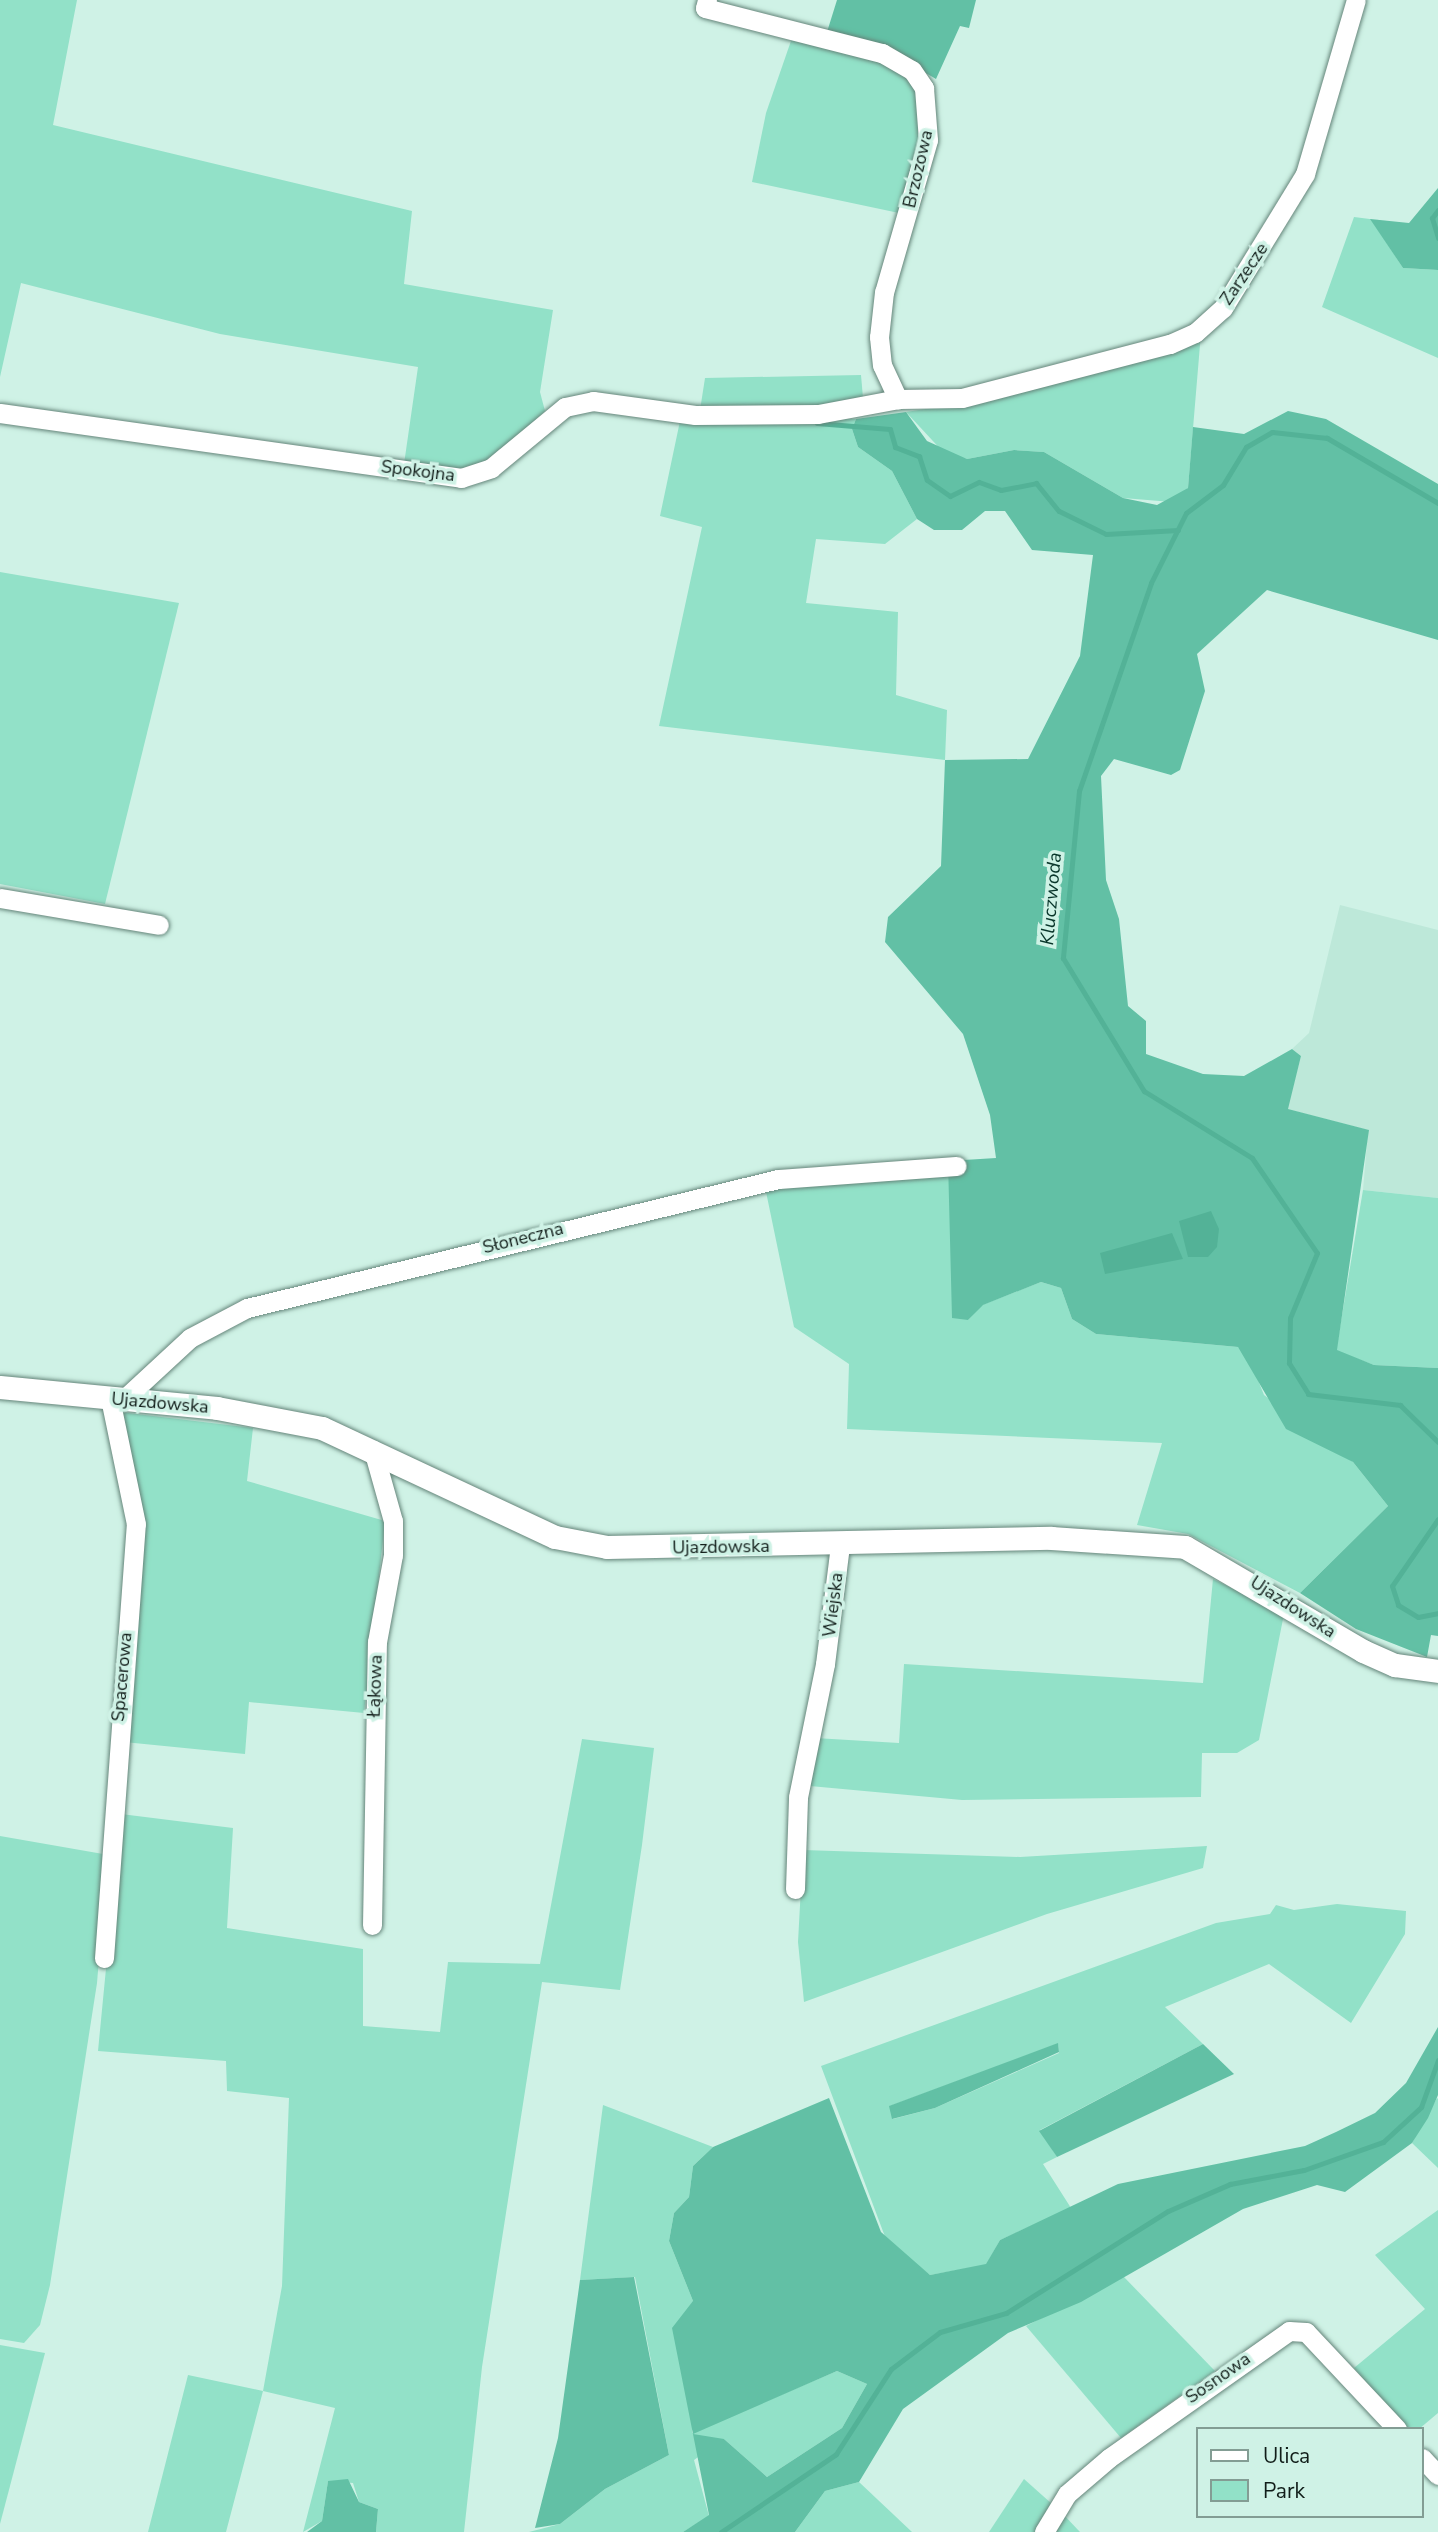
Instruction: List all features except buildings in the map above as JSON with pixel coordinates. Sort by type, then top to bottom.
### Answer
[{"type":"street","name":"Zarzecze","points":[[898,399],[962,398],[1017,386],[1195,333],[1240,285],[1305,174],[1356,0]]},
{"type":"street","name":"Brzozowa","points":[[706,4],[882,53],[912,70],[924,88],[928,140],[884,292],[879,337],[882,365],[898,399]]},
{"type":"street","name":"Spokojna","points":[[0,413],[461,478],[491,468],[565,407],[593,401],[768,418],[898,399]]},
{"type":"street","points":[[0,898],[159,925]]},
{"type":"street","name":"Słoneczna","points":[[117,1400],[190,1338],[247,1308],[778,1179],[957,1166]]},
{"type":"street","name":"Ujazdowska","points":[[0,1387],[271,1416],[322,1427],[555,1536],[594,1545],[840,1546],[1051,1538],[1185,1547],[1363,1651],[1395,1665],[1438,1671]]},
{"type":"street","name":"Spacerowa","points":[[104,1958],[136,1524],[117,1400]]},
{"type":"street","name":"Łąkowa","points":[[372,1925],[377,1642],[393,1555],[393,1521],[373,1450]]},
{"type":"street","name":"Wiejska","points":[[795,1889],[798,1797],[825,1664],[840,1546]]},
{"type":"street","name":"Sosnowa","points":[[1044,2532],[1067,2494],[1109,2458],[1289,2331],[1306,2332],[1395,2427]]},
{"type":"street","points":[[1424,2460],[1438,2475]]},
{"type":"shaded area","points":[[837,0],[976,0],[969,28],[960,26],[936,79],[890,52],[827,32]]},
{"type":"shaded area","points":[[1438,188],[1438,270],[1403,268],[1370,219],[1409,223]]},
{"type":"shaded area","points":[[1288,411],[1326,419],[1438,484],[1438,640],[1267,590],[1197,654],[1205,691],[1180,770],[1171,775],[1114,759],[1101,776],[1106,880],[1119,919],[1128,1006],[1146,1021],[1146,1054],[1203,1074],[1244,1076],[1292,1049],[1301,1056],[1288,1109],[1369,1130],[1337,1350],[1374,1365],[1438,1368],[1438,1636],[1431,1635],[1427,1657],[1356,1629],[1300,1593],[1388,1506],[1353,1462],[1286,1429],[1238,1347],[1096,1334],[1072,1319],[1061,1288],[1041,1282],[983,1305],[968,1320],[952,1318],[948,1161],[996,1158],[990,1115],[963,1034],[885,942],[888,917],[941,866],[945,760],[1028,759],[1080,656],[1093,555],[1032,550],[1005,511],[985,511],[962,530],[934,530],[917,519],[892,471],[858,447],[852,429],[856,419],[906,412],[927,441],[967,459],[1014,450],[1044,452],[1123,498],[1157,505],[1188,488],[1193,427],[1244,434]]},
{"type":"shaded area","points":[[1340,905],[1438,930],[1438,1198],[1363,1190],[1368,1130],[1287,1109],[1301,1056],[1292,1049],[1309,1033]]},
{"type":"shaded area","points":[[1211,1211],[1219,1229],[1217,1247],[1208,1257],[1188,1257],[1179,1221]]},
{"type":"shaded area","points":[[1172,1233],[1183,1259],[1105,1274],[1100,1253]]},
{"type":"shaded area","points":[[1438,2027],[1438,2095],[1428,2118],[1412,2143],[1345,2192],[1317,2185],[1243,2209],[1081,2302],[1008,2333],[903,2409],[859,2482],[825,2491],[795,2532],[683,2532],[709,2515],[672,2328],[693,2301],[669,2241],[674,2213],[689,2197],[693,2166],[713,2147],[829,2098],[881,2232],[930,2275],[986,2264],[1000,2240],[1118,2184],[1305,2146],[1375,2113],[1406,2083]],"holes":[[[837,2371],[867,2384],[842,2428],[767,2477],[724,2439],[693,2434]]]},
{"type":"shaded area","points":[[1058,2043],[1059,2052],[935,2108],[892,2119],[889,2106]]},
{"type":"shaded area","points":[[1203,2044],[1234,2074],[1057,2157],[1039,2131]]},
{"type":"shaded area","points":[[634,2277],[669,2455],[605,2489],[560,2524],[535,2528],[558,2438],[580,2280]]},
{"type":"shaded area","points":[[348,2479],[359,2502],[378,2509],[376,2532],[307,2532],[322,2521],[328,2481]]},
{"type":"green space","points":[[0,0],[77,0],[53,125],[412,211],[404,284],[553,310],[540,392],[545,411],[488,464],[458,474],[404,464],[418,367],[220,334],[21,283],[0,377]]},
{"type":"green space","points":[[792,38],[895,65],[919,88],[925,135],[899,213],[752,182],[766,113]]},
{"type":"green space","points":[[1354,217],[1371,219],[1403,268],[1438,270],[1438,358],[1322,307]]},
{"type":"green space","points":[[1201,333],[1188,488],[1172,502],[1123,498],[1044,452],[1014,450],[967,459],[945,454],[906,412],[984,400]]},
{"type":"green space","points":[[861,375],[863,398],[843,405],[700,410],[705,378]]},
{"type":"green space","points":[[856,419],[852,429],[858,447],[892,471],[917,519],[885,544],[816,539],[806,603],[898,612],[896,695],[947,710],[945,760],[659,726],[702,527],[660,516],[680,421]]},
{"type":"green space","points":[[0,572],[179,603],[105,904],[0,884]]},
{"type":"green space","points":[[948,1161],[968,1320],[982,1305],[1041,1282],[1061,1288],[1072,1319],[1096,1334],[1238,1347],[1248,1355],[1264,1395],[1353,1462],[1388,1506],[1300,1593],[1188,1534],[1137,1525],[1162,1443],[847,1429],[849,1364],[794,1327],[765,1187]]},
{"type":"green space","points":[[1363,1190],[1438,1198],[1438,1368],[1374,1365],[1336,1351]]},
{"type":"green space","points":[[120,1412],[253,1428],[247,1481],[385,1521],[364,1713],[249,1702],[245,1754],[124,1742],[139,1496]]},
{"type":"green space","points":[[1213,1579],[1284,1614],[1259,1740],[1237,1753],[1202,1753],[1201,1797],[962,1800],[810,1786],[815,1738],[899,1743],[904,1664],[1203,1683]]},
{"type":"green space","points":[[582,1739],[654,1748],[620,1990],[542,1982],[482,2367],[464,2532],[376,2532],[378,2509],[359,2502],[353,2483],[328,2481],[322,2521],[303,2532],[335,2408],[263,2391],[282,2286],[289,2098],[227,2091],[226,2061],[98,2051],[121,1814],[233,1828],[227,1928],[363,1949],[363,2026],[440,2032],[448,1962],[540,1964]]},
{"type":"green space","points":[[0,1836],[103,1854],[106,1873],[97,1983],[50,2285],[40,2325],[24,2343],[0,2339]]},
{"type":"green space","points":[[1207,1846],[1203,1868],[1047,1914],[804,2002],[798,1942],[803,1850],[1020,1857]]},
{"type":"green space","points":[[1337,1904],[1406,1911],[1405,1934],[1351,2023],[1269,1964],[1165,2007],[1203,2044],[1040,2130],[1057,2157],[1043,2164],[1071,2208],[1000,2240],[986,2265],[930,2275],[887,2242],[821,2066],[1216,1923],[1270,1914],[1276,1905],[1294,1910]],"holes":[[[1058,2044],[1059,2053],[935,2108],[893,2119],[890,2106]]]},
{"type":"green space","points":[[1438,2099],[1438,2168],[1412,2143]]},
{"type":"green space","points":[[603,2105],[713,2147],[693,2166],[689,2197],[674,2213],[669,2241],[693,2301],[692,2433],[837,2371],[867,2384],[842,2428],[767,2477],[724,2439],[694,2460],[709,2516],[683,2532],[529,2532],[560,2524],[605,2489],[669,2455],[635,2277],[580,2280]]},
{"type":"green space","points":[[1438,2210],[1438,2413],[1421,2427],[1404,2427],[1354,2368],[1425,2309],[1375,2255]]},
{"type":"green space","points":[[1123,2276],[1215,2371],[1121,2438],[1026,2326]]},
{"type":"green space","points":[[0,2345],[45,2353],[0,2524]]},
{"type":"green space","points":[[188,2375],[263,2391],[226,2532],[148,2532]]},
{"type":"green space","points":[[1024,2479],[1061,2512],[1080,2532],[989,2532]]},
{"type":"green space","points":[[859,2482],[912,2532],[795,2532],[825,2491]]},
{"type":"waterway","name":"Kluczwoda","points":[[1438,210],[1432,218],[1438,238]]},
{"type":"waterway","points":[[817,423],[890,429],[895,447],[919,456],[927,480],[950,496],[979,482],[1001,490],[1036,483],[1059,511],[1106,534],[1178,530]]},
{"type":"waterway","name":"Kluczwoda","points":[[1438,503],[1327,438],[1272,432],[1246,447],[1223,485],[1186,513],[1151,583],[1079,791],[1063,958],[1144,1091],[1252,1158],[1317,1253],[1290,1318],[1289,1363],[1308,1394],[1400,1405],[1438,1442]]},
{"type":"waterway","name":"Kluczwoda","points":[[1438,1519],[1392,1586],[1398,1605],[1418,1617],[1438,1613]]},
{"type":"waterway","points":[[721,2532],[836,2454],[891,2369],[940,2332],[1006,2313],[1168,2211],[1230,2184],[1304,2170],[1383,2142],[1421,2107],[1438,2060]]}]
